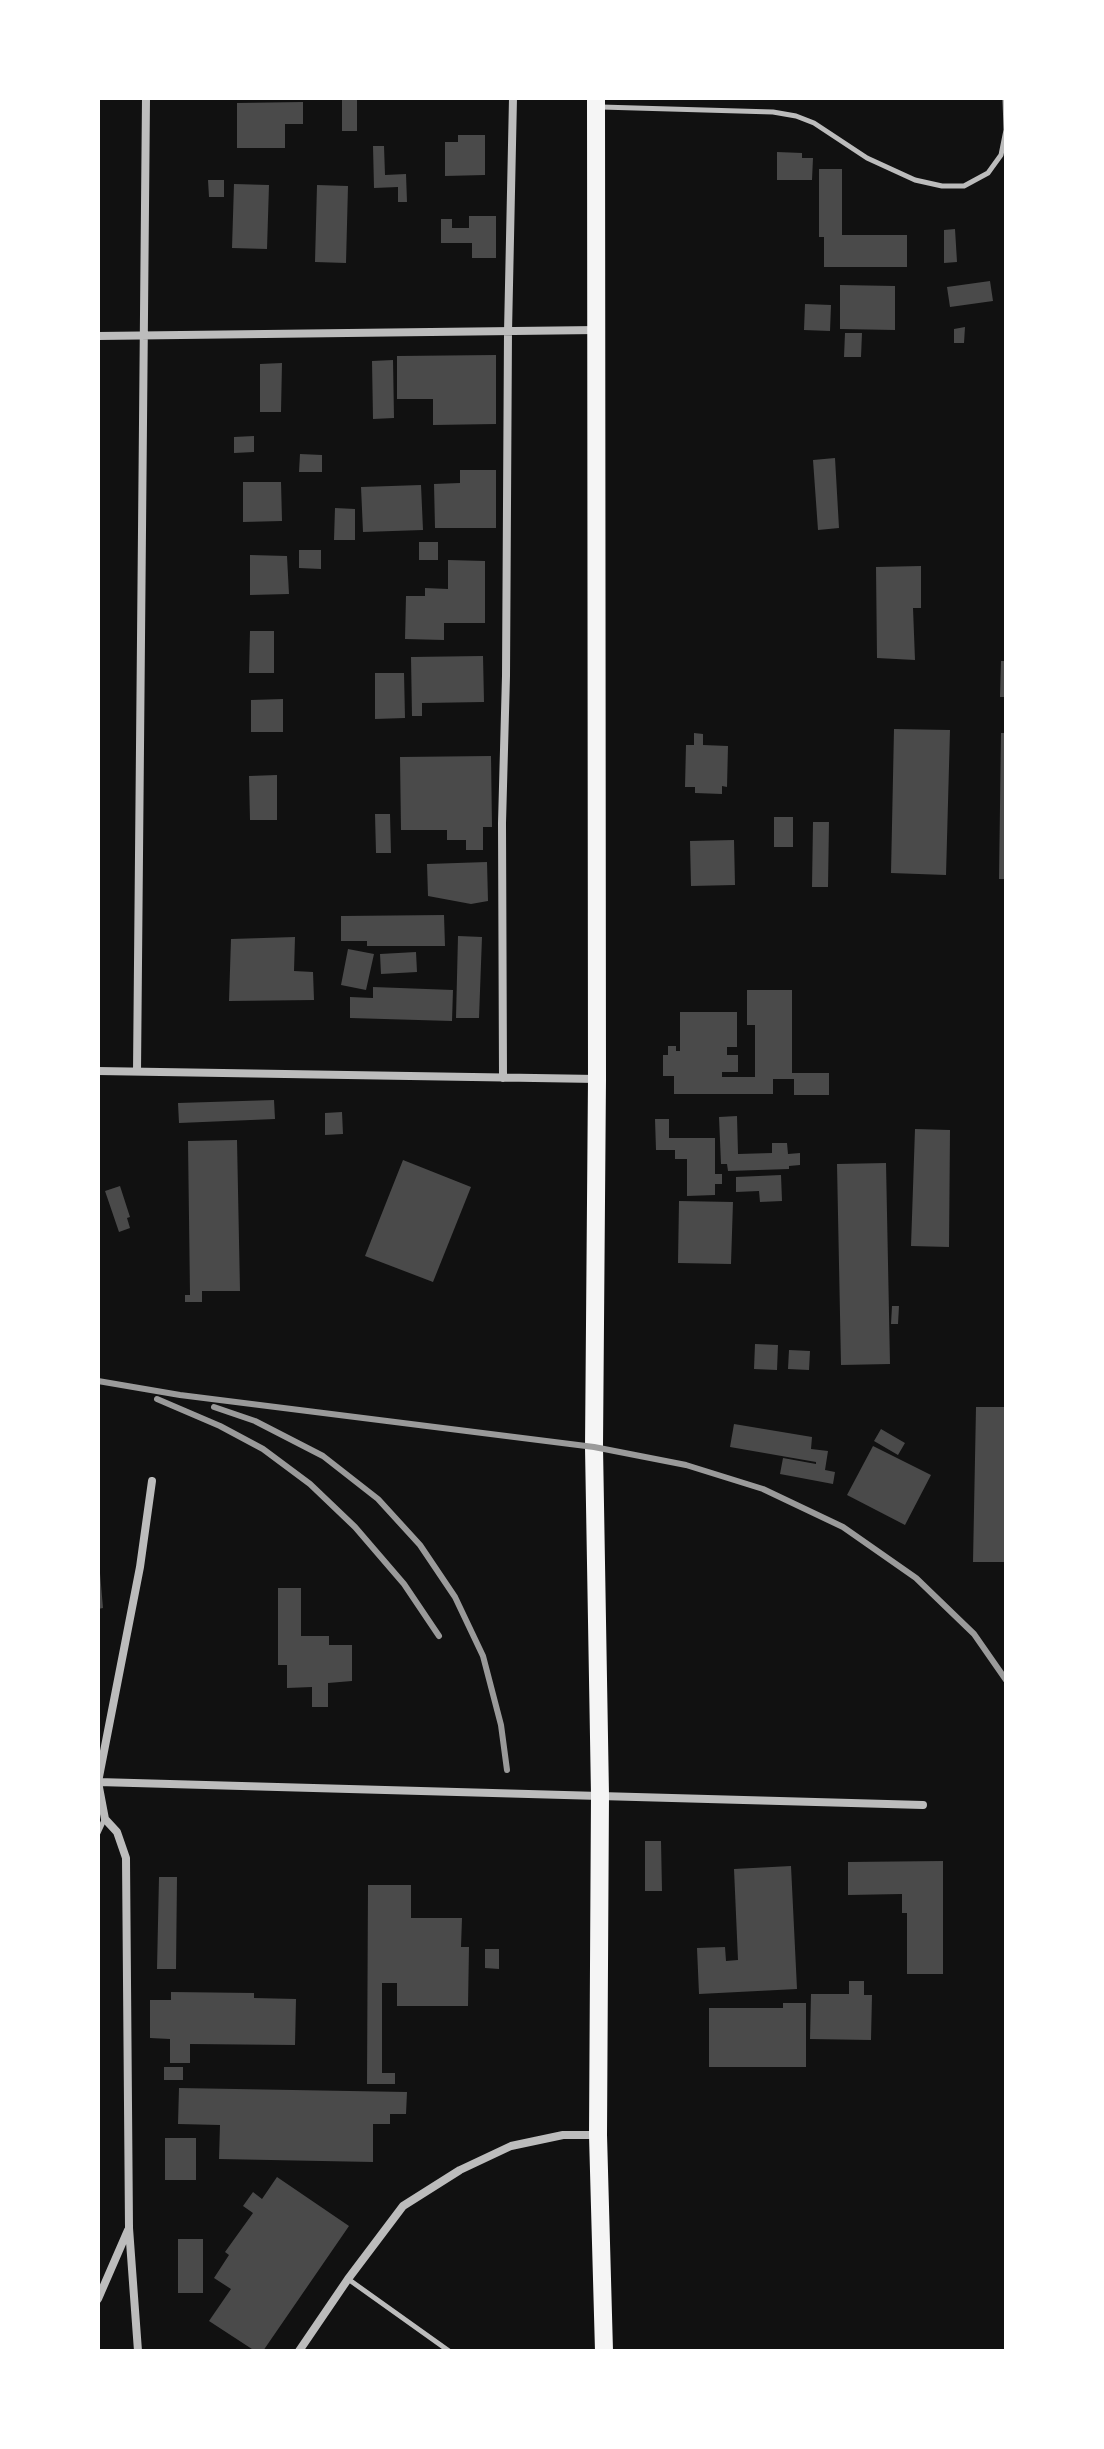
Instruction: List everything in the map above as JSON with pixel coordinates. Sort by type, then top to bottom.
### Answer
[{"type":"highway","points":[[596,102],[597,1079],[594,1447],[600,1795],[598,2135],[604,2351]]},
{"type":"street","points":[[137,1071],[146,98]]},
{"type":"street","points":[[503,1078],[502,823],[513,98]]},
{"type":"street","points":[[98,336],[598,330]]},
{"type":"street","points":[[98,1071],[597,1079]]},
{"type":"street","points":[[138,2351],[129,2228],[126,1858],[117,1832],[105,1819],[98,1782],[140,1567],[152,1481]]},
{"type":"street","points":[[98,1782],[923,1805]]},
{"type":"street","points":[[299,2351],[403,2206],[460,2170],[511,2146],[563,2135],[598,2135]]},
{"type":"street","points":[[98,2299],[129,2228]]},
{"type":"lane","points":[[596,102],[796,116],[814,123],[867,158],[915,180],[942,186],[964,186],[988,173],[1001,155],[1006,130],[1005,98]]},
{"type":"lane","points":[[98,1833],[105,1819]]},
{"type":"lane","points":[[348,2279],[449,2351]]},
{"type":"building","points":[[342,98],[357,98],[357,131],[342,131]]},
{"type":"building","points":[[303,102],[303,124],[285,124],[285,148],[237,148],[237,103]]},
{"type":"building","points":[[458,135],[485,135],[485,175],[445,176],[445,142],[458,142]]},
{"type":"building","points":[[373,146],[384,146],[385,175],[406,174],[407,202],[398,202],[398,187],[374,188]]},
{"type":"building","points":[[777,152],[802,153],[802,158],[813,158],[812,180],[777,180]]},
{"type":"building","points":[[819,169],[842,169],[842,235],[907,235],[907,267],[824,267],[824,237],[819,237]]},
{"type":"building","points":[[208,180],[224,180],[224,197],[209,197]]},
{"type":"building","points":[[234,184],[269,185],[267,249],[232,248]]},
{"type":"building","points":[[317,185],[348,186],[346,263],[315,262]]},
{"type":"building","points":[[469,216],[496,216],[496,258],[472,258],[472,243],[441,243],[441,219],[452,219],[452,228],[469,228]]},
{"type":"building","points":[[955,229],[957,262],[944,263],[944,230]]},
{"type":"building","points":[[990,281],[993,301],[950,307],[947,287]]},
{"type":"building","points":[[840,285],[895,286],[895,330],[840,329]]},
{"type":"building","points":[[805,304],[831,305],[830,331],[804,330]]},
{"type":"building","points":[[965,327],[964,343],[954,343],[954,329]]},
{"type":"building","points":[[845,333],[862,333],[861,357],[844,357]]},
{"type":"building","points":[[496,355],[496,424],[433,425],[433,399],[397,399],[397,356]]},
{"type":"building","points":[[393,360],[394,418],[373,419],[372,361]]},
{"type":"building","points":[[282,363],[281,412],[260,412],[260,364]]},
{"type":"building","points":[[254,436],[254,452],[234,453],[234,437]]},
{"type":"building","points":[[300,454],[322,455],[322,472],[299,472]]},
{"type":"building","points":[[835,458],[839,528],[818,530],[813,460]]},
{"type":"building","points":[[460,470],[496,470],[496,528],[435,528],[434,484],[460,483]]},
{"type":"building","points":[[243,482],[281,482],[282,521],[243,522]]},
{"type":"building","points":[[421,485],[423,530],[363,532],[361,487]]},
{"type":"building","points":[[335,508],[355,509],[355,540],[334,540]]},
{"type":"building","points":[[419,542],[438,542],[438,560],[419,560]]},
{"type":"building","points":[[299,550],[321,550],[321,569],[299,568]]},
{"type":"building","points":[[250,555],[287,556],[289,594],[250,595]]},
{"type":"building","points":[[448,560],[485,561],[485,623],[444,623],[444,640],[405,639],[406,596],[425,596],[425,588],[448,589]]},
{"type":"building","points":[[921,566],[921,608],[913,608],[915,660],[877,658],[876,567]]},
{"type":"building","points":[[250,631],[274,631],[274,673],[249,673]]},
{"type":"building","points":[[483,656],[484,702],[422,703],[422,716],[412,716],[411,657]]},
{"type":"building","points":[[1001,661],[1006,661],[1006,697],[1000,697]]},
{"type":"building","points":[[375,673],[404,673],[405,718],[375,719]]},
{"type":"building","points":[[283,699],[283,732],[251,732],[251,700]]},
{"type":"building","points":[[894,729],[950,730],[946,875],[891,873]]},
{"type":"building","points":[[694,733],[703,734],[703,745],[728,746],[727,787],[722,786],[722,794],[695,793],[695,787],[685,787],[686,745],[694,745]]},
{"type":"building","points":[[1001,733],[1006,733],[1006,879],[999,879]]},
{"type":"building","points":[[491,756],[492,827],[483,827],[483,850],[466,850],[466,840],[447,840],[447,830],[401,830],[400,757]]},
{"type":"building","points":[[277,775],[277,820],[250,820],[249,776]]},
{"type":"building","points":[[375,814],[390,814],[391,853],[376,853]]},
{"type":"building","points":[[774,817],[793,817],[793,847],[774,847]]},
{"type":"building","points":[[813,822],[829,822],[828,887],[812,887]]},
{"type":"building","points":[[734,840],[735,885],[691,886],[690,841]]},
{"type":"building","points":[[487,862],[488,901],[471,904],[428,896],[427,864]]},
{"type":"building","points":[[444,915],[445,946],[367,946],[367,941],[341,941],[341,916]]},
{"type":"building","points":[[458,936],[482,937],[479,1018],[456,1018]]},
{"type":"building","points":[[295,937],[294,971],[313,972],[314,1000],[229,1001],[231,939]]},
{"type":"building","points":[[348,949],[374,954],[366,990],[341,985]]},
{"type":"building","points":[[416,952],[417,972],[381,974],[380,954]]},
{"type":"building","points":[[373,987],[453,990],[452,1021],[350,1018],[350,997],[373,998]]},
{"type":"building","points":[[747,990],[792,990],[792,1073],[829,1073],[829,1095],[794,1095],[794,1079],[773,1079],[773,1094],[674,1094],[674,1076],[663,1076],[663,1055],[668,1055],[668,1046],[676,1046],[676,1051],[680,1051],[680,1012],[737,1012],[737,1047],[727,1047],[727,1055],[738,1055],[738,1072],[722,1072],[722,1077],[755,1077],[755,1025],[747,1025]]},
{"type":"building","points":[[274,1100],[275,1119],[179,1123],[178,1103]]},
{"type":"building","points":[[342,1112],[343,1134],[325,1135],[325,1113]]},
{"type":"building","points":[[737,1116],[738,1154],[772,1153],[772,1143],[787,1143],[788,1154],[800,1153],[800,1165],[789,1166],[789,1169],[728,1171],[727,1164],[721,1164],[719,1117]]},
{"type":"building","points":[[655,1119],[669,1119],[669,1138],[715,1138],[715,1174],[722,1174],[722,1184],[715,1184],[715,1195],[687,1196],[687,1159],[675,1159],[675,1150],[656,1150]]},
{"type":"building","points":[[915,1129],[950,1130],[949,1247],[911,1246]]},
{"type":"building","points":[[237,1140],[240,1291],[202,1291],[202,1302],[185,1302],[185,1295],[190,1295],[188,1141]]},
{"type":"building","points":[[403,1160],[471,1187],[433,1282],[365,1256]]},
{"type":"building","points":[[886,1163],[890,1364],[841,1365],[837,1164]]},
{"type":"building","points":[[781,1175],[782,1201],[760,1202],[759,1191],[736,1192],[736,1177]]},
{"type":"building","points":[[120,1186],[130,1217],[127,1218],[130,1228],[119,1232],[105,1191]]},
{"type":"building","points":[[679,1201],[733,1202],[731,1264],[678,1263]]},
{"type":"building","points":[[892,1306],[899,1306],[898,1324],[891,1324]]},
{"type":"building","points":[[755,1344],[778,1345],[777,1370],[754,1369]]},
{"type":"building","points":[[789,1350],[810,1351],[809,1370],[788,1369]]},
{"type":"building","points":[[976,1407],[1006,1407],[1006,1562],[973,1562]]},
{"type":"building","points":[[734,1424],[812,1437],[811,1449],[828,1451],[825,1470],[835,1472],[833,1484],[780,1474],[783,1458],[816,1462],[730,1447]]},
{"type":"building","points":[[881,1429],[905,1443],[898,1455],[874,1441]]},
{"type":"building","points":[[873,1446],[931,1475],[905,1525],[847,1495]]},
{"type":"building","points":[[98,1573],[103,1608],[98,1609]]},
{"type":"building","points":[[278,1588],[301,1588],[301,1636],[329,1636],[329,1645],[352,1645],[352,1681],[328,1683],[328,1707],[312,1707],[312,1687],[287,1688],[287,1665],[278,1665]]},
{"type":"building","points":[[645,1841],[661,1841],[662,1891],[645,1891]]},
{"type":"building","points":[[943,1861],[943,1974],[907,1974],[907,1913],[902,1913],[902,1894],[848,1895],[848,1862]]},
{"type":"building","points":[[791,1866],[797,1989],[699,1994],[697,1948],[725,1947],[726,1961],[738,1960],[734,1869]]},
{"type":"building","points":[[159,1877],[177,1877],[176,1969],[157,1969]]},
{"type":"building","points":[[368,1885],[411,1885],[411,1918],[462,1918],[461,1947],[469,1947],[468,2006],[397,2006],[397,1983],[382,1983],[382,2073],[395,2073],[395,2084],[367,2084]]},
{"type":"building","points":[[485,1949],[499,1949],[499,1969],[485,1968]]},
{"type":"building","points":[[849,1981],[864,1981],[864,1995],[872,1995],[871,2040],[810,2039],[811,1994],[849,1994]]},
{"type":"building","points":[[171,1992],[254,1993],[254,1998],[296,1999],[295,2045],[190,2044],[190,2063],[170,2063],[170,2039],[150,2038],[150,2000],[171,2000]]},
{"type":"building","points":[[783,2003],[806,2003],[806,2067],[709,2067],[709,2008],[783,2008]]},
{"type":"building","points":[[164,2067],[183,2067],[183,2080],[164,2080]]},
{"type":"building","points":[[179,2088],[407,2092],[406,2114],[390,2114],[390,2124],[373,2124],[373,2162],[219,2159],[220,2125],[178,2124]]},
{"type":"building","points":[[165,2138],[196,2138],[196,2180],[165,2180]]},
{"type":"building","points":[[277,2177],[349,2226],[263,2351],[255,2351],[209,2321],[231,2289],[214,2278],[229,2255],[225,2252],[253,2213],[243,2206],[253,2192],[262,2199]]},
{"type":"building","points":[[178,2239],[203,2239],[203,2293],[178,2293]]},
{"type":"railway","points":[[98,1381],[180,1395],[594,1447],[686,1465],[763,1489],[843,1527],[916,1578],[974,1634],[1006,1680]]},
{"type":"railway","points":[[157,1399],[220,1426],[263,1449],[310,1484],[355,1527],[404,1584],[439,1636]]},
{"type":"railway","points":[[214,1407],[255,1421],[323,1456],[378,1499],[420,1545],[455,1597],[483,1656],[501,1725],[507,1770]]}]
